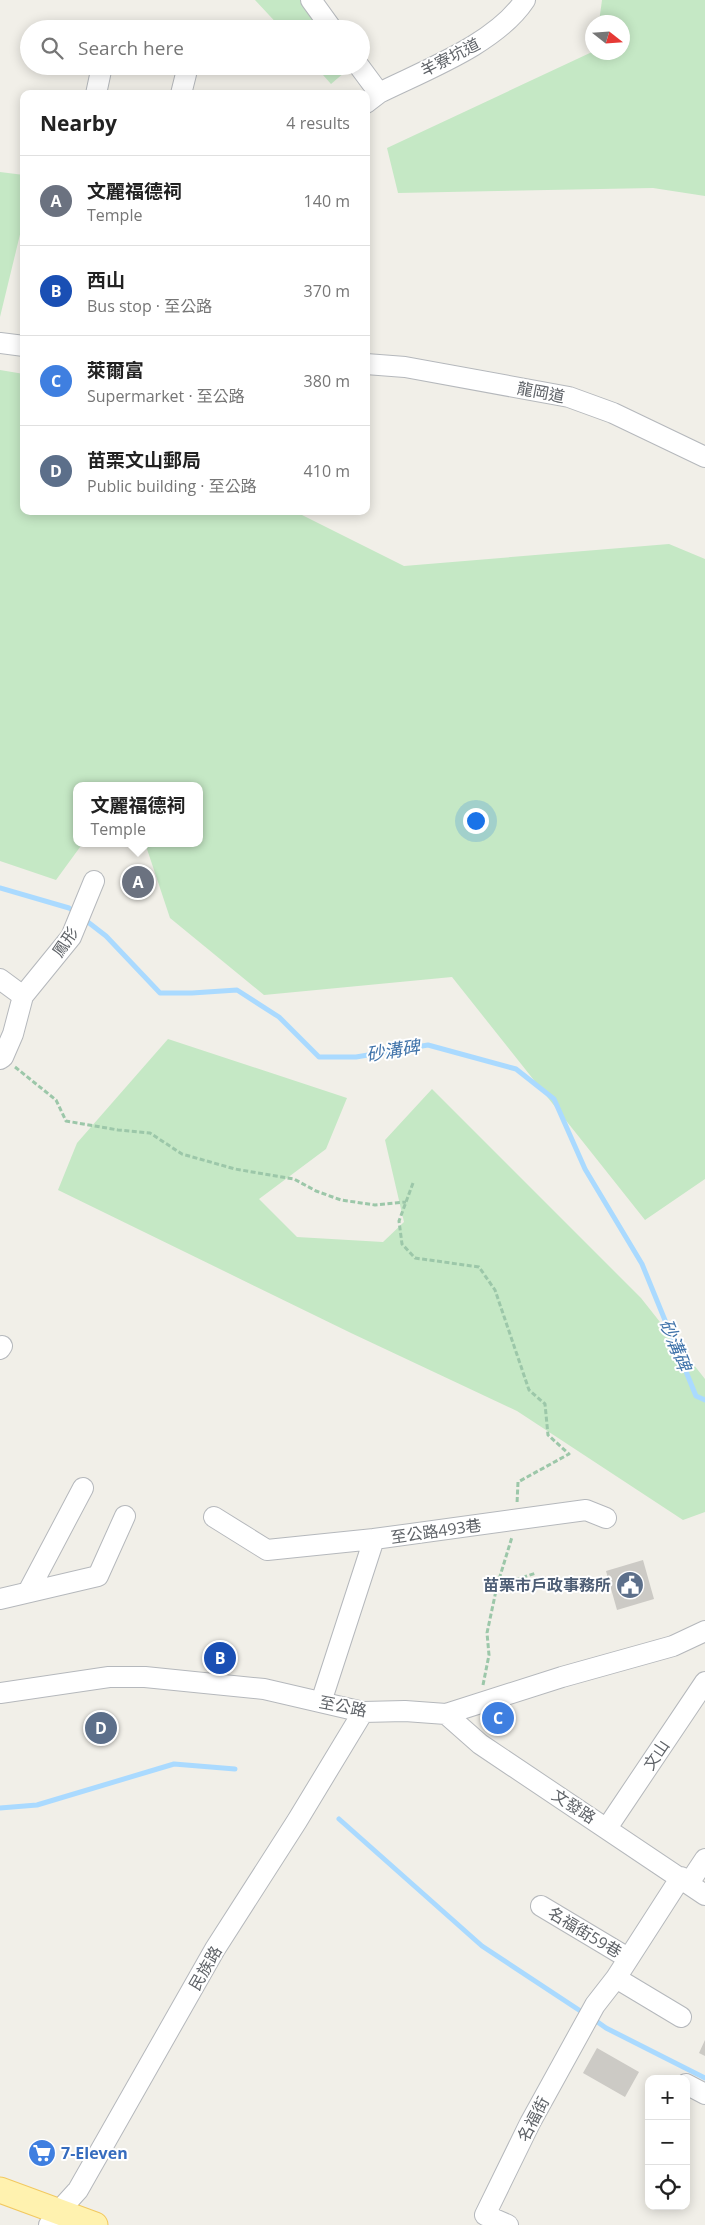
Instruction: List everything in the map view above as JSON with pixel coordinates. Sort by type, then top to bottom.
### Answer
[{"type":"main road","points":[[0,2190],[54,2218],[95,2225]]},
{"type":"street","points":[[311,0],[325,20]]},
{"type":"street","name":"羊寮坑道","points":[[372,98],[488,38],[516,14],[525,0]]},
{"type":"street","points":[[97,90],[100,75]]},
{"type":"street","points":[[182,90],[186,75]]},
{"type":"street","points":[[363,75],[369,90]]},
{"type":"street","points":[[0,344],[20,346]]},
{"type":"street","name":"龍岡道","points":[[370,364],[405,367],[569,397],[613,413],[705,457]]},
{"type":"street","name":"鳳形","points":[[3,1051],[13,1034],[23,996],[71,937],[94,881]]},
{"type":"street","points":[[0,979],[23,996]]},
{"type":"street","points":[[28,1592],[83,1488]]},
{"type":"street","name":"至公路493巷","points":[[322,1702],[374,1539],[586,1510],[606,1518]]},
{"type":"street","points":[[0,1598],[98,1576],[125,1516]]},
{"type":"street","points":[[214,1517],[267,1550],[374,1539]]},
{"type":"street","name":"至公路","points":[[0,1693],[109,1677],[145,1676],[264,1689],[363,1712],[405,1711],[446,1714],[562,1677],[673,1646],[705,1630]]},
{"type":"street","name":"文山","points":[[607,1828],[705,1682]]},
{"type":"street","name":"民族路","points":[[54,2218],[78,2190],[215,1949],[363,1712]]},
{"type":"street","name":"文發路","points":[[446,1714],[480,1744],[705,1894]]},
{"type":"street","points":[[681,2017],[616,1978],[628,1958],[685,1880],[705,1859]]},
{"type":"street","name":"名福街59巷","points":[[541,1906],[628,1958]]},
{"type":"street","name":"名福街","points":[[508,2225],[485,2215],[530,2123],[595,2004],[616,1978]]},
{"type":"street","points":[[690,2086],[705,2094]]},
{"type":"path","points":[[3,1051],[56,1100],[66,1120],[150,1133],[182,1154],[235,1169],[294,1179],[316,1191],[341,1200],[375,1205],[406,1202]]},
{"type":"path","points":[[413,1183],[400,1220],[402,1244],[415,1258],[479,1268],[495,1290],[529,1390],[545,1404],[548,1435],[569,1454],[518,1482],[516,1520],[497,1586],[487,1633],[489,1655],[483,1686],[483,1702]]},
{"type":"path","points":[[497,1586],[536,1573]]},
{"type":"green space","points":[[255,0],[313,0],[327,20],[274,20]]},
{"type":"green space","points":[[602,0],[705,0],[705,196],[653,188],[398,193],[387,148],[585,55],[585,60],[630,60],[630,15],[600,15]]},
{"type":"green space","points":[[323,75],[342,75],[331,84]]},
{"type":"green space","points":[[0,172],[20,174],[20,234],[0,317]]},
{"type":"green space","points":[[0,370],[20,373],[20,515],[302,515],[404,566],[669,544],[705,559],[705,1179],[645,1220],[452,977],[264,995],[170,918],[146,847],[203,847],[203,782],[73,782],[73,847],[80,847],[56,880],[0,861]]},
{"type":"green space","points":[[168,1039],[347,1098],[326,1149],[259,1199],[297,1237],[383,1242],[404,1222],[385,1140],[432,1089],[641,1298],[705,1379],[705,1512],[683,1520],[517,1411],[351,1333],[58,1190],[77,1143]]},
{"type":"building","name":"苗栗市戶政事務所","points":[[643,1560],[654,1599],[617,1610],[606,1571]]},
{"type":"building","points":[[705,2040],[705,2056],[699,2053]]},
{"type":"building","points":[[597,2048],[639,2072],[625,2097],[583,2073]]},
{"type":"waterway","name":"砂溝碑","points":[[0,888],[69,908],[75,912]]},
{"type":"waterway","name":"砂溝碑","points":[[84,919],[106,936],[160,993],[237,990],[279,1017],[319,1057],[356,1057],[428,1045],[516,1069],[554,1099],[585,1169],[642,1264],[696,1396],[705,1400]]},
{"type":"waterway","points":[[0,1808],[37,1805],[174,1764],[235,1769]]},
{"type":"waterway","points":[[339,1819],[482,1946],[585,2014]]},
{"type":"waterway","points":[[592,2018],[606,2028],[705,2078]]},
{"type":"place","name":"文麗福德祠","points":[[138,882]]},
{"type":"place","name":"苗栗市戶政事務所","points":[[630,1585]]},
{"type":"place","name":"西山","points":[[220,1658]]},
{"type":"place","name":"萊爾富","points":[[498,1718]]},
{"type":"place","name":"苗栗文山郵局","points":[[101,1728]]},
{"type":"place","name":"7-Eleven","points":[[42,2153]]}]
